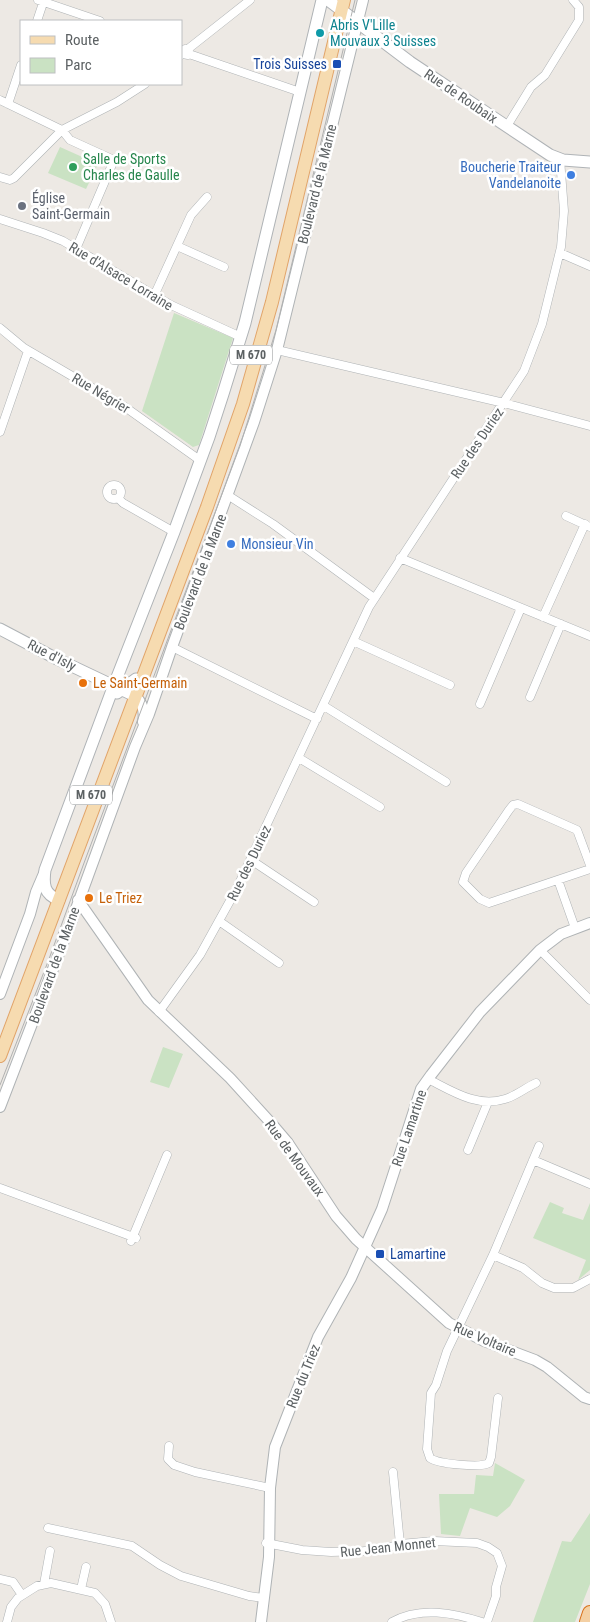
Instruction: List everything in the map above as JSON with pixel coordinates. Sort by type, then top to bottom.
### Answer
[{"type":"highway","points":[[587,1622],[590,1613]]},
{"type":"main road","name":"Boulevard de la Marne","points":[[0,1056],[56,899],[125,691],[174,532],[200,461],[241,337],[322,0]]},
{"type":"main road","name":"Boulevard de la Marne","points":[[45,870],[101,721],[136,679],[223,444],[247,369],[273,272],[338,3]]},
{"type":"main road","name":"Boulevard de la Marne","points":[[125,691],[210,499],[253,371],[272,302],[338,3]]},
{"type":"main road","name":"Rue de Roubaix","points":[[338,3],[357,22],[404,58],[547,153],[560,159],[590,162]]},
{"type":"main road","name":"Rue d'Isly","points":[[0,629],[125,691]]},
{"type":"main road","points":[[45,870],[44,888],[47,893],[56,899]]},
{"type":"main road","name":"Boulevard de la Marne","points":[[0,1038],[56,899]]},
{"type":"street","points":[[184,52],[250,0]]},
{"type":"street","name":"Boulevard de la Marne","points":[[0,1107],[149,714],[229,496],[254,422],[277,350],[363,0]]},
{"type":"street","points":[[507,126],[531,87],[545,75],[579,20],[579,7],[573,0]]},
{"type":"street","points":[[37,20],[42,1],[97,20]]},
{"type":"street","points":[[184,52],[300,92]]},
{"type":"street","points":[[20,67],[4,102],[62,130],[70,140],[114,160],[76,249]]},
{"type":"street","points":[[0,177],[10,180],[14,178],[62,130],[118,102],[143,85]]},
{"type":"street","name":"Rue des Duriez","points":[[159,1012],[200,955],[219,922],[318,719],[374,598],[523,374],[545,314],[560,253],[564,211],[560,159]]},
{"type":"street","points":[[154,296],[191,215],[207,197]]},
{"type":"street","name":"Rue d'Alsace Lorraine","points":[[0,219],[53,237],[154,296],[241,337]]},
{"type":"street","points":[[177,246],[224,267]]},
{"type":"street","points":[[560,253],[590,266]]},
{"type":"street","name":"Rue Négrier","points":[[0,328],[28,351],[125,407],[200,461]]},
{"type":"street","points":[[277,350],[504,403],[590,426]]},
{"type":"street","points":[[0,432],[28,351]]},
{"type":"street","points":[[229,496],[273,524],[374,598]]},
{"type":"street","points":[[118,498],[123,503],[174,532]]},
{"type":"street","points":[[543,617],[587,525],[566,516]]},
{"type":"street","points":[[400,558],[590,636]]},
{"type":"street","points":[[480,704],[521,608]]},
{"type":"street","points":[[530,697],[561,624]]},
{"type":"street","points":[[353,641],[450,685]]},
{"type":"street","points":[[172,647],[318,719]]},
{"type":"street","points":[[125,691],[142,705],[144,714],[135,747]]},
{"type":"street","points":[[324,706],[446,782]]},
{"type":"street","points":[[299,758],[380,807]]},
{"type":"street","points":[[590,865],[577,830],[518,804],[511,807],[463,879],[466,886],[489,903],[590,869]]},
{"type":"street","points":[[250,860],[314,902]]},
{"type":"street","name":"Boulevard de la Marne","points":[[0,994],[30,914],[38,884],[45,870]]},
{"type":"street","points":[[558,880],[575,928]]},
{"type":"street","points":[[56,899],[77,904]]},
{"type":"street","name":"Rue de Mouvaux","points":[[77,904],[89,917],[148,1000],[222,1071],[282,1136],[336,1216],[365,1247]]},
{"type":"street","points":[[219,922],[279,963]]},
{"type":"street","name":"Rue Lamartine","points":[[365,1247],[386,1200],[415,1105],[428,1079],[474,1020],[540,950],[556,937],[590,923]]},
{"type":"street","points":[[540,950],[590,1000]]},
{"type":"street","points":[[428,1079],[467,1098],[488,1102],[511,1097],[536,1083]]},
{"type":"street","points":[[468,1150],[488,1102]]},
{"type":"street","points":[[498,1398],[489,1463],[481,1466],[447,1463],[430,1458],[427,1449],[431,1393],[436,1385],[445,1355],[493,1255],[539,1146]]},
{"type":"street","points":[[0,1188],[134,1238],[167,1155]]},
{"type":"street","points":[[533,1160],[590,1184]]},
{"type":"street","name":"Rue Voltaire","points":[[365,1247],[435,1312],[457,1328],[484,1341],[541,1363],[584,1397],[590,1399]]},
{"type":"street","name":"Rue du Triez","points":[[256,1622],[268,1543],[273,1455],[278,1436],[318,1337],[351,1278],[365,1247]]},
{"type":"street","points":[[493,1255],[522,1268],[542,1283],[554,1288],[573,1288],[590,1279]]},
{"type":"street","points":[[168,1446],[168,1459],[174,1466],[270,1488]]},
{"type":"street","points":[[394,1472],[400,1544]]},
{"type":"street","points":[[48,1528],[132,1546],[160,1565],[181,1576],[261,1598]]},
{"type":"street","name":"Rue Jean Monnet","points":[[268,1543],[302,1550],[331,1552],[372,1550],[400,1544],[448,1541],[479,1544],[495,1551],[500,1559],[501,1569],[496,1587],[496,1596],[487,1622]]},
{"type":"street","points":[[44,1584],[50,1551]]},
{"type":"street","points":[[81,1589],[86,1566]]},
{"type":"street","points":[[0,1579],[13,1582],[22,1595]]},
{"type":"street","points":[[7,1622],[13,1603],[22,1595],[37,1586],[51,1583],[95,1593],[101,1598],[107,1608],[111,1622]]},
{"type":"street","name":"Rue du Triez","points":[[261,1598],[261,1622]]},
{"type":"street","points":[[0,1612],[9,1613]]},
{"type":"street","points":[[392,1622],[414,1615],[438,1612],[458,1614],[482,1622]]},
{"type":"green space","name":"Salle de Sports Charles de Gaulle","points":[[60,147],[98,164],[86,189],[48,173]]},
{"type":"green space","points":[[174,313],[233,338],[199,445],[193,447],[142,411]]},
{"type":"green space","points":[[163,1047],[183,1054],[169,1088],[150,1082]]},
{"type":"green space","points":[[550,1202],[564,1208],[562,1213],[583,1220],[590,1203],[590,1270],[578,1280],[586,1260],[533,1238]]},
{"type":"green space","points":[[495,1463],[525,1480],[510,1506],[497,1517],[470,1508],[460,1536],[441,1534],[439,1494],[474,1494],[476,1475],[493,1476]]},
{"type":"green space","points":[[590,1513],[590,1584],[575,1622],[533,1622],[562,1541],[571,1542]]},
{"type":"tram line","points":[[0,1085],[49,959],[240,446],[276,330],[355,0]]},
{"type":"place","name":"Abris V'Lille Mouvaux 3 Suisses","points":[[320,33]]},
{"type":"place","name":"Trois Suisses","points":[[337,64]]},
{"type":"place","name":"Salle de Sports Charles de Gaulle","points":[[73,167]]},
{"type":"place","name":"Boucherie Traiteur Vandelanoite","points":[[571,175]]},
{"type":"place","name":"Église Saint-Germain","points":[[22,206]]},
{"type":"place","name":"Monsieur Vin","points":[[231,544]]},
{"type":"place","name":"Le Saint-Germain","points":[[83,683]]},
{"type":"place","name":"Le Triez","points":[[89,898]]},
{"type":"place","name":"Lamartine","points":[[380,1254]]}]
